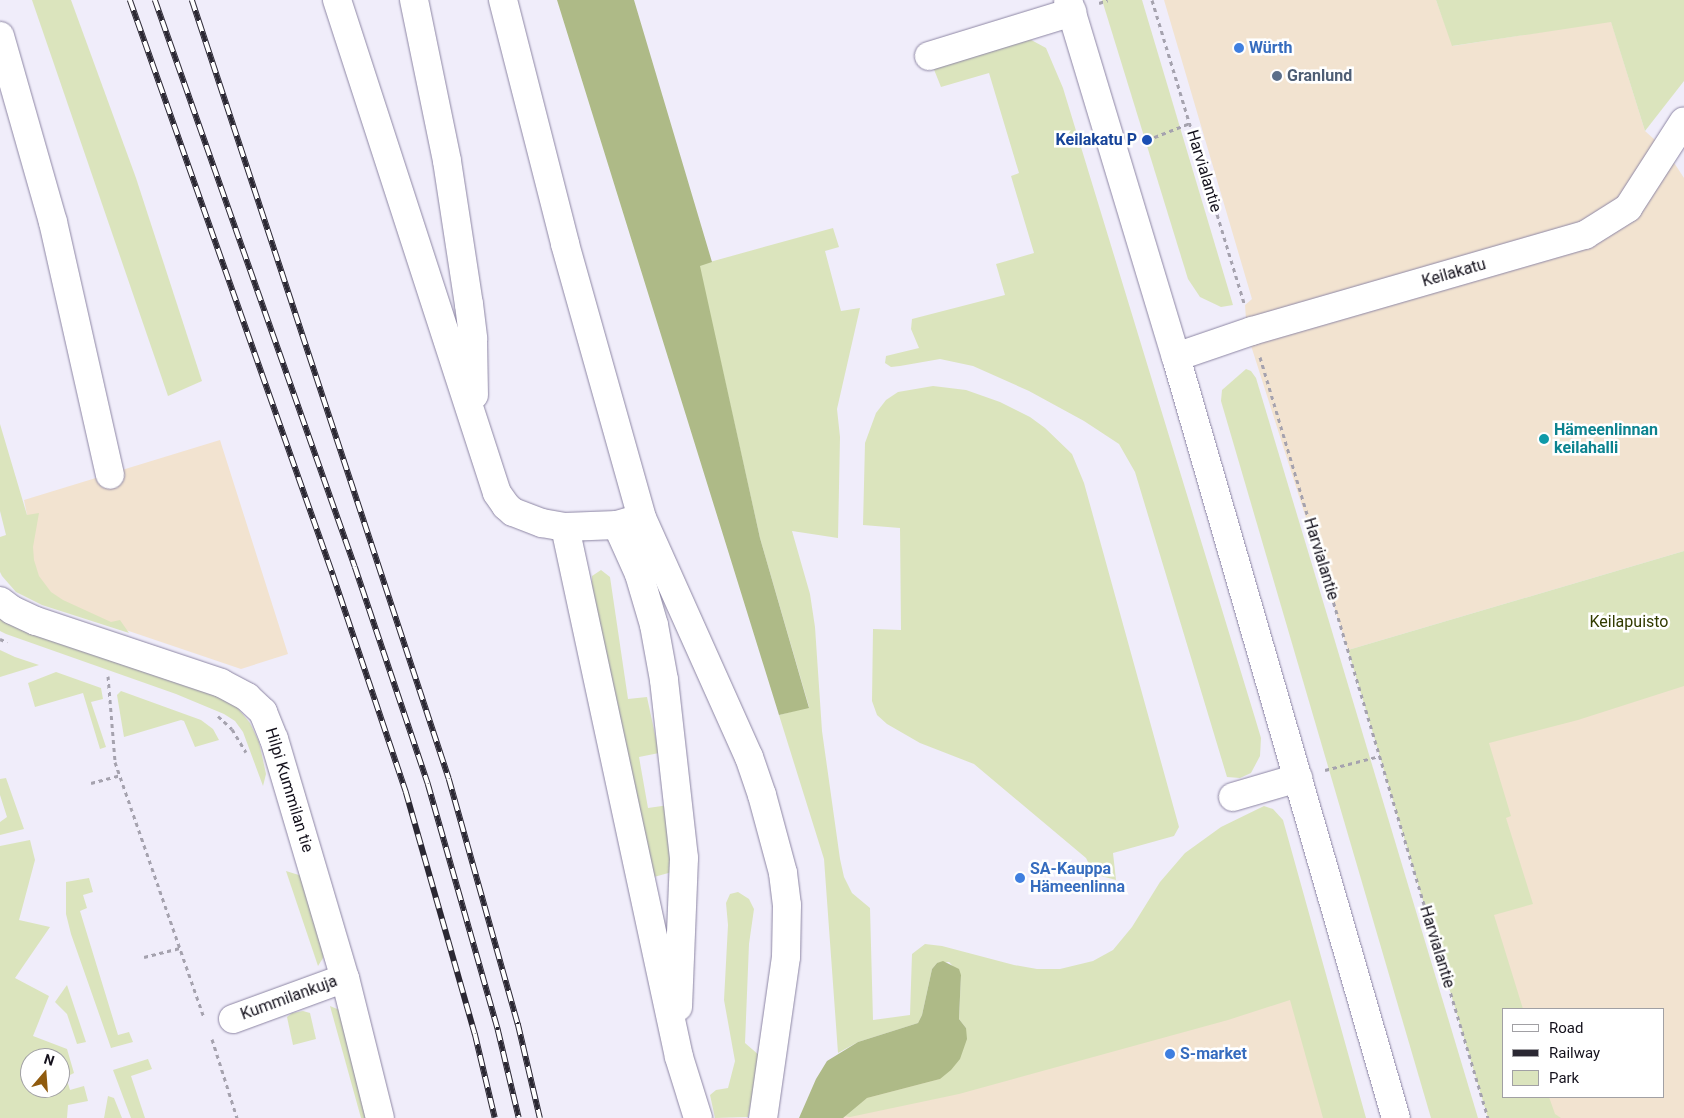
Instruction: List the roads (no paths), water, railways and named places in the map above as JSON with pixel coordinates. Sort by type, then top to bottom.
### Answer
[{"type":"street","points":[[337,0],[492,481],[506,506],[529,518],[565,527],[629,521]]},
{"type":"street","points":[[414,0],[447,162],[469,304],[473,339],[473,419]]},
{"type":"street","points":[[503,0],[565,244],[629,521],[639,574],[654,625],[664,680],[684,858],[684,894],[676,1038]]},
{"type":"street","points":[[929,56],[1070,6],[1176,357],[1396,1118]]},
{"type":"street","points":[[0,36],[53,222],[110,474]]},
{"type":"street","name":"Keilakatu","points":[[1176,357],[1252,331],[1585,235],[1628,208],[1684,121]]},
{"type":"street","points":[[629,521],[749,757],[762,795],[783,873],[787,906],[786,957],[763,1118]]},
{"type":"street","points":[[565,527],[676,1038],[698,1118]]},
{"type":"street","name":"Hilpi Kummilan tie","points":[[0,601],[12,610],[36,621],[238,690],[263,712],[274,740],[345,978],[380,1118]]},
{"type":"street","points":[[1234,797],[1298,778]]},
{"type":"street","name":"Kummilankuja","points":[[233,1019],[345,978]]},
{"type":"railway","points":[[130,0],[333,575],[406,792],[475,1034],[495,1118]]},
{"type":"railway","points":[[155,0],[355,567],[428,784],[498,1030],[519,1118]]},
{"type":"railway","points":[[192,0],[449,779],[518,1024],[540,1118]]},
{"type":"place","name":"Würth","points":[[1239,48]]},
{"type":"place","name":"Granlund","points":[[1277,76]]},
{"type":"place","name":"Keilakatu P","points":[[1147,140]]},
{"type":"place","name":"Hämeenlinnan keilahalli","points":[[1544,439]]},
{"type":"place","name":"SA-Kauppa Hämeenlinna","points":[[1020,878]]},
{"type":"place","name":"S-market","points":[[1170,1054]]},
{"type":"park label","name":"Keilapuisto","points":[[1629,622]]}]
